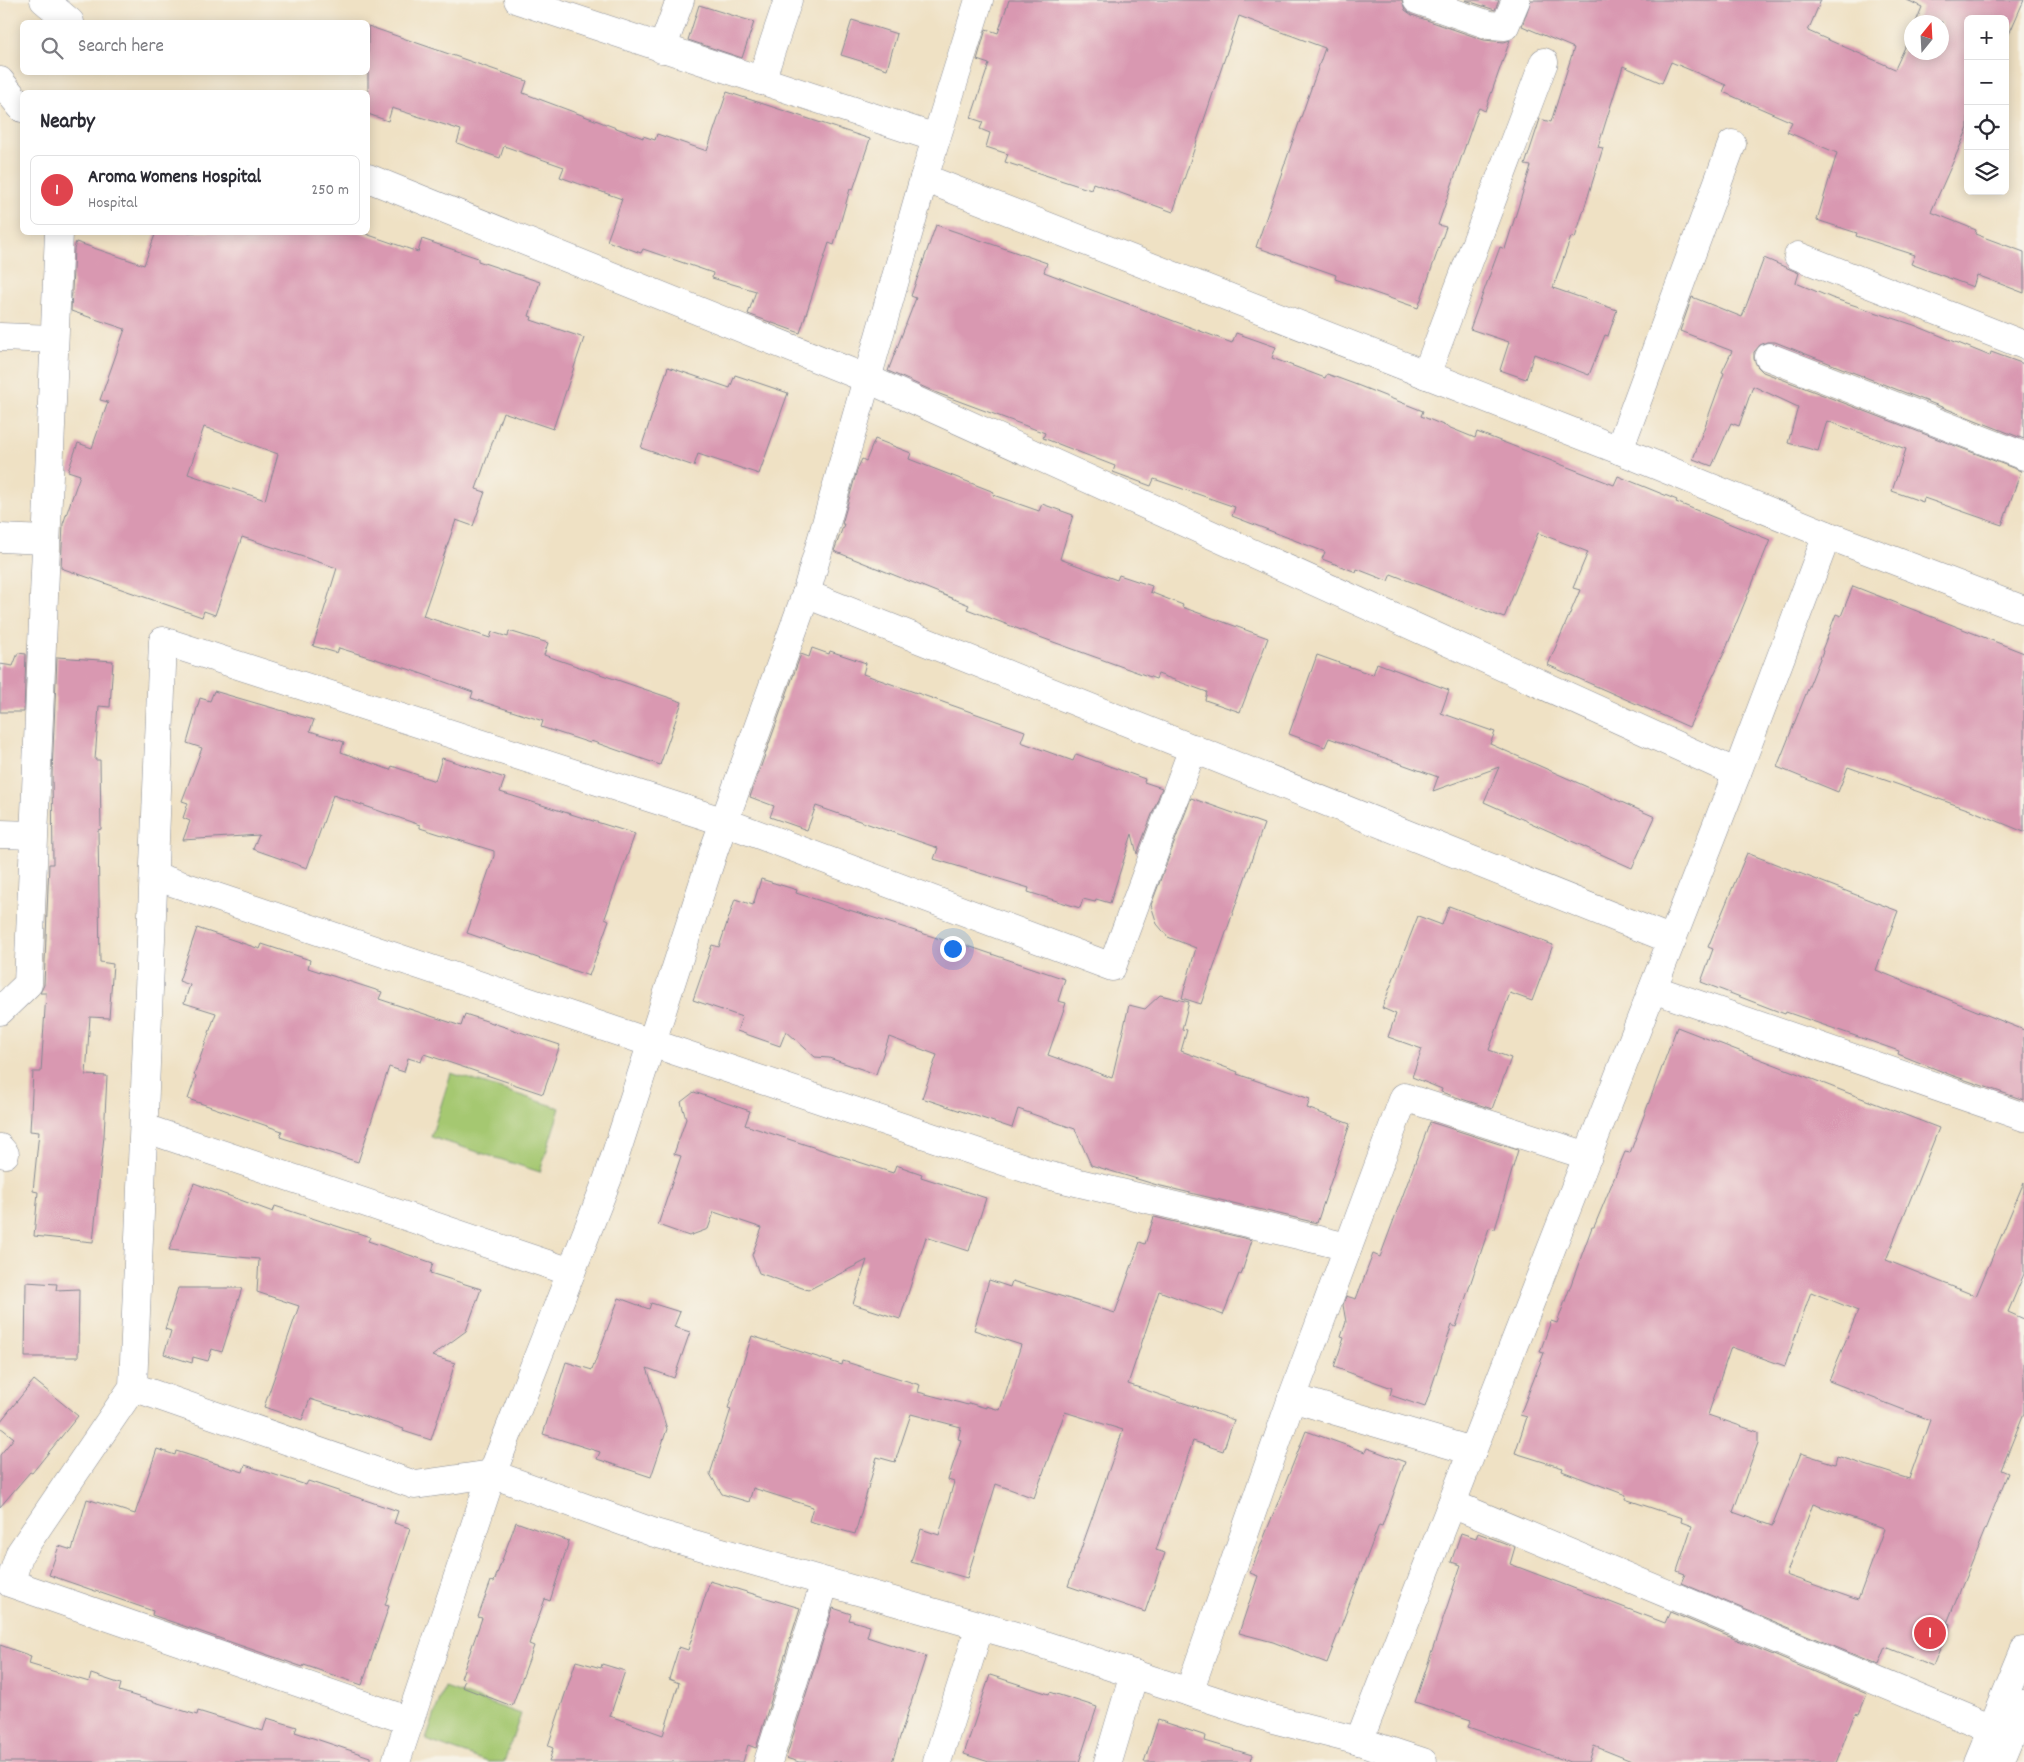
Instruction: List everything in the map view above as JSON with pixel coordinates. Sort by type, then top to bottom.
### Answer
[{"type":"street","points":[[44,0],[68,20]]},
{"type":"street","points":[[518,0],[936,138]]},
{"type":"street","points":[[662,49],[680,0]]},
{"type":"street","points":[[761,81],[788,0]]},
{"type":"street","points":[[396,1762],[492,1474],[608,1178],[724,822],[806,594],[924,178],[979,0]]},
{"type":"street","points":[[1418,0],[1489,25],[1505,26],[1516,0]]},
{"type":"street","points":[[1426,375],[1544,62]]},
{"type":"street","points":[[0,82],[20,106]]},
{"type":"street","points":[[1618,450],[1732,144]]},
{"type":"street","points":[[924,178],[1618,450],[1827,535],[2024,610]]},
{"type":"street","points":[[370,179],[868,379],[1737,773]]},
{"type":"street","points":[[0,1011],[28,984],[59,235]]},
{"type":"street","points":[[1798,256],[2024,345]]},
{"type":"street","points":[[0,337],[54,339]]},
{"type":"street","points":[[1770,357],[2024,456]]},
{"type":"street","points":[[1359,1741],[1737,773],[1827,535]]},
{"type":"street","points":[[0,538],[46,540]]},
{"type":"street","points":[[806,594],[1672,940]]},
{"type":"street","points":[[410,1720],[10,1583],[20,1553],[133,1388],[163,641],[724,822],[1112,967],[1193,748]]},
{"type":"street","points":[[0,834],[34,835]]},
{"type":"street","points":[[154,876],[1042,1174],[1348,1247]]},
{"type":"street","points":[[1653,989],[2024,1117]]},
{"type":"street","points":[[1189,1692],[1292,1398],[1404,1097],[1588,1156]]},
{"type":"street","points":[[144,1128],[571,1272]]},
{"type":"street","points":[[133,1388],[415,1485],[492,1474],[655,1533],[980,1626],[1269,1718],[1359,1741],[1423,1762]]},
{"type":"street","points":[[1292,1398],[1472,1451]]},
{"type":"street","points":[[1452,1504],[1992,1729]]},
{"type":"street","points":[[768,1762],[825,1582]]},
{"type":"street","points":[[937,1762],[980,1626]]},
{"type":"street","points":[[1978,1762],[2024,1651]]},
{"type":"street","points":[[1108,1762],[1134,1674]]},
{"type":"street","points":[[2000,1762],[2024,1704]]},
{"type":"green space","points":[[451,1073],[560,1108],[540,1172],[431,1137]]},
{"type":"green space","points":[[444,1687],[521,1714],[504,1762],[488,1762],[426,1740]]},
{"type":"building","points":[[1009,0],[1402,0],[1405,10],[1412,15],[1484,40],[1504,42],[1510,40],[1485,111],[1479,108],[1477,112],[1438,225],[1446,227],[1418,308],[1335,279],[1336,275],[1256,247],[1325,48],[1239,16],[1173,212],[1093,183],[1091,190],[1005,162],[1008,154],[986,147],[990,133],[980,129],[983,122],[971,118],[989,64],[977,60],[986,29],[998,33]]},
{"type":"building","points":[[1465,0],[1499,0],[1495,10]]},
{"type":"building","points":[[1531,0],[1821,0],[1808,31],[1895,69],[1904,49],[1904,60],[1949,60],[1949,15],[1919,15],[1922,7],[1907,0],[2024,0],[2009,34],[2009,15],[1964,15],[1964,137],[1931,212],[1976,230],[1975,234],[2024,252],[2024,293],[1977,275],[1973,287],[1911,264],[1915,255],[1856,236],[1857,233],[1817,220],[1837,153],[1787,132],[1792,122],[1723,92],[1726,85],[1671,62],[1662,83],[1623,66],[1598,147],[1603,148],[1575,238],[1571,237],[1553,288],[1617,310],[1608,336],[1605,335],[1589,375],[1534,354],[1526,379],[1500,370],[1509,342],[1470,329],[1500,247],[1505,249],[1531,166],[1525,165],[1540,119],[1551,122],[1574,48],[1522,26]]},
{"type":"building","points":[[699,5],[754,22],[742,58],[688,40]]},
{"type":"building","points":[[852,20],[897,34],[887,69],[841,55]]},
{"type":"building","points":[[370,27],[527,81],[523,93],[643,138],[643,136],[655,140],[657,134],[707,151],[727,92],[870,139],[853,190],[850,189],[834,245],[829,243],[800,333],[748,314],[756,291],[712,278],[713,273],[643,249],[641,253],[607,241],[622,199],[560,177],[564,167],[504,146],[500,158],[457,143],[461,130],[392,108],[388,121],[370,115],[370,90],[368,90],[368,75],[370,75]]},
{"type":"building","points":[[936,225],[1047,263],[1044,272],[1232,343],[1236,333],[1276,347],[1272,358],[1325,378],[1327,374],[1423,411],[1421,416],[1475,438],[1477,432],[1614,485],[1618,476],[1770,540],[1725,651],[1689,727],[1548,665],[1580,590],[1573,588],[1588,552],[1538,533],[1504,618],[1391,574],[1388,581],[1357,569],[1356,572],[1322,559],[1325,552],[1232,516],[1235,507],[1154,479],[1151,486],[1113,472],[1115,466],[1043,438],[1045,433],[937,393],[888,371],[916,298],[911,296]]},
{"type":"building","points":[[155,235],[369,235],[418,252],[422,239],[540,282],[529,316],[532,317],[531,320],[584,338],[553,429],[503,412],[476,489],[485,492],[473,526],[456,520],[423,616],[490,638],[492,632],[508,637],[509,631],[548,643],[544,655],[682,702],[660,765],[591,741],[590,743],[541,727],[543,721],[471,698],[473,692],[408,669],[339,648],[337,653],[313,646],[337,568],[242,537],[215,615],[204,611],[202,617],[61,568],[63,524],[80,475],[68,471],[78,443],[92,448],[108,402],[100,400],[125,329],[71,311],[76,242],[144,265]],"holes":[[[204,427],[278,454],[265,500],[188,474]]]},
{"type":"building","points":[[1764,258],[1799,273],[1796,283],[1832,298],[1914,325],[1990,356],[1991,352],[2024,364],[2024,439],[1775,342],[1767,342],[1760,345],[1754,352],[1757,366],[1763,372],[2021,471],[2002,525],[1924,498],[1923,502],[1892,491],[1906,449],[1827,421],[1818,451],[1788,443],[1798,407],[1753,386],[1739,426],[1731,423],[1712,466],[1693,459],[1724,373],[1722,372],[1732,351],[1680,331],[1692,297],[1742,317]]},
{"type":"building","points":[[668,367],[730,388],[735,375],[788,393],[759,474],[698,454],[694,466],[641,448]]},
{"type":"building","points":[[875,439],[911,453],[909,459],[994,492],[993,495],[1039,511],[1042,504],[1073,515],[1060,559],[1117,580],[1119,575],[1152,586],[1150,592],[1183,605],[1182,607],[1268,638],[1240,712],[1205,700],[1207,692],[1158,674],[1156,679],[1034,635],[967,609],[969,605],[834,551],[844,524],[842,524],[857,470],[862,459],[866,461]]},
{"type":"building","points":[[1853,586],[2024,653],[2024,832],[1973,811],[1848,767],[1838,792],[1777,767],[1836,614],[1841,616]]},
{"type":"building","points":[[812,648],[829,654],[830,651],[866,663],[863,674],[1025,731],[1021,742],[1073,761],[1076,754],[1145,779],[1144,782],[1162,788],[1137,854],[1132,834],[1110,903],[1096,899],[1095,902],[1083,899],[1080,908],[1028,892],[1029,888],[934,859],[938,848],[816,806],[807,830],[770,817],[774,806],[750,797],[801,654],[809,657]]},
{"type":"building","points":[[18,653],[26,654],[24,712],[0,712],[0,664],[13,666]]},
{"type":"building","points":[[1317,655],[1373,675],[1377,663],[1449,690],[1441,713],[1495,732],[1490,744],[1655,817],[1632,868],[1484,802],[1499,767],[1433,791],[1438,777],[1329,738],[1325,747],[1289,734]]},
{"type":"building","points":[[57,657],[113,661],[110,707],[99,706],[95,760],[100,760],[101,829],[98,830],[100,962],[113,964],[109,1018],[90,1017],[86,1075],[107,1076],[104,1136],[93,1242],[34,1236],[38,1192],[33,1191],[39,1132],[30,1131],[33,1072],[41,1072],[46,993],[40,993],[44,985],[49,864],[53,864],[52,773]]},
{"type":"building","points":[[214,691],[314,720],[310,731],[344,742],[341,752],[390,770],[392,766],[435,781],[442,758],[505,778],[500,792],[635,834],[605,918],[609,920],[589,976],[467,933],[494,856],[494,851],[420,828],[420,825],[333,795],[307,868],[253,849],[259,835],[183,840],[190,821],[183,818],[188,803],[182,801],[202,748],[187,743],[200,698],[210,701]]},
{"type":"building","points":[[1191,798],[1264,824],[1201,1004],[1182,998],[1196,948],[1168,937],[1157,924],[1151,905]]},
{"type":"building","points":[[1747,853],[1898,911],[1876,970],[2024,1030],[2024,1100],[1951,1075],[1898,1054],[1899,1051],[1786,1012],[1785,1014],[1701,982],[1713,949],[1708,947]]},
{"type":"building","points":[[761,879],[797,890],[796,893],[962,946],[962,944],[1065,979],[1058,1001],[1066,1003],[1048,1055],[1112,1078],[1129,1005],[1145,1009],[1160,995],[1189,1002],[1182,1029],[1187,1030],[1181,1051],[1238,1072],[1237,1074],[1310,1099],[1307,1108],[1350,1124],[1317,1223],[1157,1185],[1091,1165],[1075,1129],[1018,1109],[1012,1128],[922,1098],[937,1055],[889,1037],[876,1074],[829,1058],[815,1057],[786,1031],[780,1046],[737,1031],[742,1017],[693,1000],[712,945],[719,947],[735,899],[753,905]]},
{"type":"building","points":[[1449,906],[1553,945],[1532,1001],[1510,993],[1489,1050],[1511,1058],[1492,1109],[1441,1092],[1442,1089],[1412,1077],[1422,1049],[1388,1037],[1396,1014],[1382,1008],[1418,916],[1442,925]]},
{"type":"building","points":[[197,928],[260,949],[262,944],[310,960],[308,968],[382,992],[379,999],[461,1026],[465,1014],[560,1045],[543,1094],[424,1054],[421,1062],[408,1058],[404,1072],[389,1067],[358,1162],[280,1137],[282,1131],[188,1099],[196,1076],[194,1075],[216,1013],[184,1003],[190,985],[179,981]]},
{"type":"building","points":[[1677,1027],[1939,1128],[1886,1260],[1976,1296],[2024,1182],[2024,1274],[2008,1312],[2024,1319],[2024,1413],[2001,1470],[2008,1473],[1947,1623],[1950,1624],[1933,1666],[1886,1647],[1879,1665],[1681,1583],[1685,1574],[1677,1571],[1692,1526],[1681,1522],[1682,1518],[1625,1499],[1626,1495],[1562,1471],[1563,1468],[1515,1453],[1527,1417],[1520,1415],[1544,1353],[1540,1352],[1551,1321],[1557,1323],[1592,1227],[1594,1227],[1625,1152],[1630,1153]],"holes":[[[1811,1292],[1858,1311],[1829,1381],[1930,1420],[1909,1479],[1837,1456],[1835,1464],[1801,1453],[1772,1526],[1733,1512],[1758,1443],[1758,1432],[1708,1415],[1731,1347],[1785,1366]],[[1813,1504],[1884,1529],[1858,1600],[1786,1575]]]},
{"type":"building","points":[[694,1092],[750,1111],[745,1125],[893,1173],[896,1165],[922,1174],[921,1177],[986,1198],[969,1251],[926,1237],[900,1319],[853,1304],[867,1260],[808,1290],[759,1273],[752,1255],[762,1228],[714,1212],[708,1229],[689,1236],[658,1225],[681,1156],[674,1154],[686,1119],[681,1102]]},
{"type":"building","points":[[1430,1122],[1518,1150],[1495,1229],[1489,1228],[1456,1327],[1452,1325],[1425,1407],[1390,1395],[1392,1388],[1334,1367],[1344,1338],[1341,1337],[1346,1322],[1343,1305],[1346,1296],[1356,1299],[1373,1254],[1380,1257]]},
{"type":"building","points":[[194,1183],[273,1212],[275,1206],[370,1237],[368,1241],[433,1263],[430,1273],[481,1289],[466,1331],[432,1356],[455,1363],[431,1440],[403,1431],[404,1429],[310,1399],[302,1420],[264,1407],[299,1306],[257,1292],[259,1259],[169,1250]]},
{"type":"building","points":[[1154,1217],[1252,1240],[1241,1275],[1239,1274],[1223,1315],[1159,1291],[1128,1384],[1234,1420],[1223,1451],[1193,1441],[1156,1550],[1165,1553],[1145,1612],[1068,1586],[1123,1430],[1065,1412],[1034,1498],[996,1484],[967,1578],[911,1562],[921,1529],[939,1535],[954,1482],[948,1480],[961,1440],[958,1439],[961,1427],[911,1414],[895,1462],[877,1457],[855,1534],[809,1521],[813,1507],[753,1488],[749,1502],[722,1494],[710,1474],[731,1409],[728,1408],[752,1336],[842,1365],[843,1361],[920,1385],[918,1392],[968,1405],[969,1403],[1000,1410],[1021,1345],[974,1330],[989,1280],[1010,1287],[1012,1281],[1115,1313],[1140,1242],[1145,1244]]},
{"type":"building","points":[[26,1282],[57,1284],[56,1290],[79,1289],[78,1357],[25,1357]]},
{"type":"building","points":[[178,1288],[242,1288],[222,1352],[212,1349],[208,1361],[193,1357],[192,1363],[164,1354],[171,1331],[165,1329]]},
{"type":"building","points":[[619,1298],[649,1309],[651,1303],[680,1312],[674,1327],[690,1332],[674,1378],[647,1368],[667,1429],[651,1477],[597,1459],[600,1452],[543,1434],[566,1362],[592,1370]]},
{"type":"building","points":[[34,1380],[78,1416],[32,1473],[30,1472],[0,1507],[0,1455],[14,1438],[0,1427],[0,1422]]},
{"type":"building","points":[[1306,1431],[1365,1452],[1367,1448],[1405,1462],[1382,1526],[1379,1525],[1327,1663],[1273,1642],[1239,1633],[1258,1576],[1250,1573]]},
{"type":"building","points":[[157,1449],[175,1455],[176,1451],[243,1472],[245,1465],[306,1485],[308,1481],[398,1511],[394,1523],[410,1528],[385,1605],[389,1606],[362,1685],[304,1665],[303,1667],[152,1615],[153,1611],[49,1575],[59,1546],[72,1550],[87,1499],[135,1514]]},
{"type":"building","points":[[516,1522],[569,1541],[550,1601],[545,1599],[529,1644],[534,1646],[512,1706],[462,1687],[465,1680],[461,1678],[482,1618],[478,1617],[491,1581],[494,1582]]},
{"type":"building","points":[[1461,1533],[1476,1538],[1478,1533],[1515,1547],[1510,1564],[1665,1623],[1670,1612],[1867,1694],[1859,1714],[1855,1713],[1836,1762],[1634,1762],[1594,1746],[1589,1762],[1570,1762],[1468,1727],[1471,1720],[1415,1702],[1461,1565],[1451,1562]]},
{"type":"building","points":[[710,1581],[800,1608],[756,1748],[748,1745],[743,1762],[549,1762],[553,1748],[548,1746],[576,1661],[601,1668],[602,1664],[625,1671],[610,1716],[663,1735],[679,1683],[669,1679],[679,1647],[688,1650]]},
{"type":"building","points":[[833,1608],[851,1614],[849,1620],[870,1626],[867,1637],[926,1656],[892,1762],[799,1762],[786,1758]]},
{"type":"building","points":[[0,1645],[31,1656],[29,1664],[89,1682],[91,1674],[121,1684],[119,1691],[197,1715],[198,1711],[263,1731],[267,1718],[297,1727],[295,1732],[370,1757],[370,1762],[0,1762]]},
{"type":"building","points":[[990,1675],[1097,1707],[1079,1762],[989,1762],[964,1754]]},
{"type":"building","points":[[1158,1720],[1206,1736],[1205,1741],[1252,1755],[1251,1762],[1144,1762]]},
{"type":"place","name":"Aroma Womens Hospital","points":[[1930,1633]]}]
